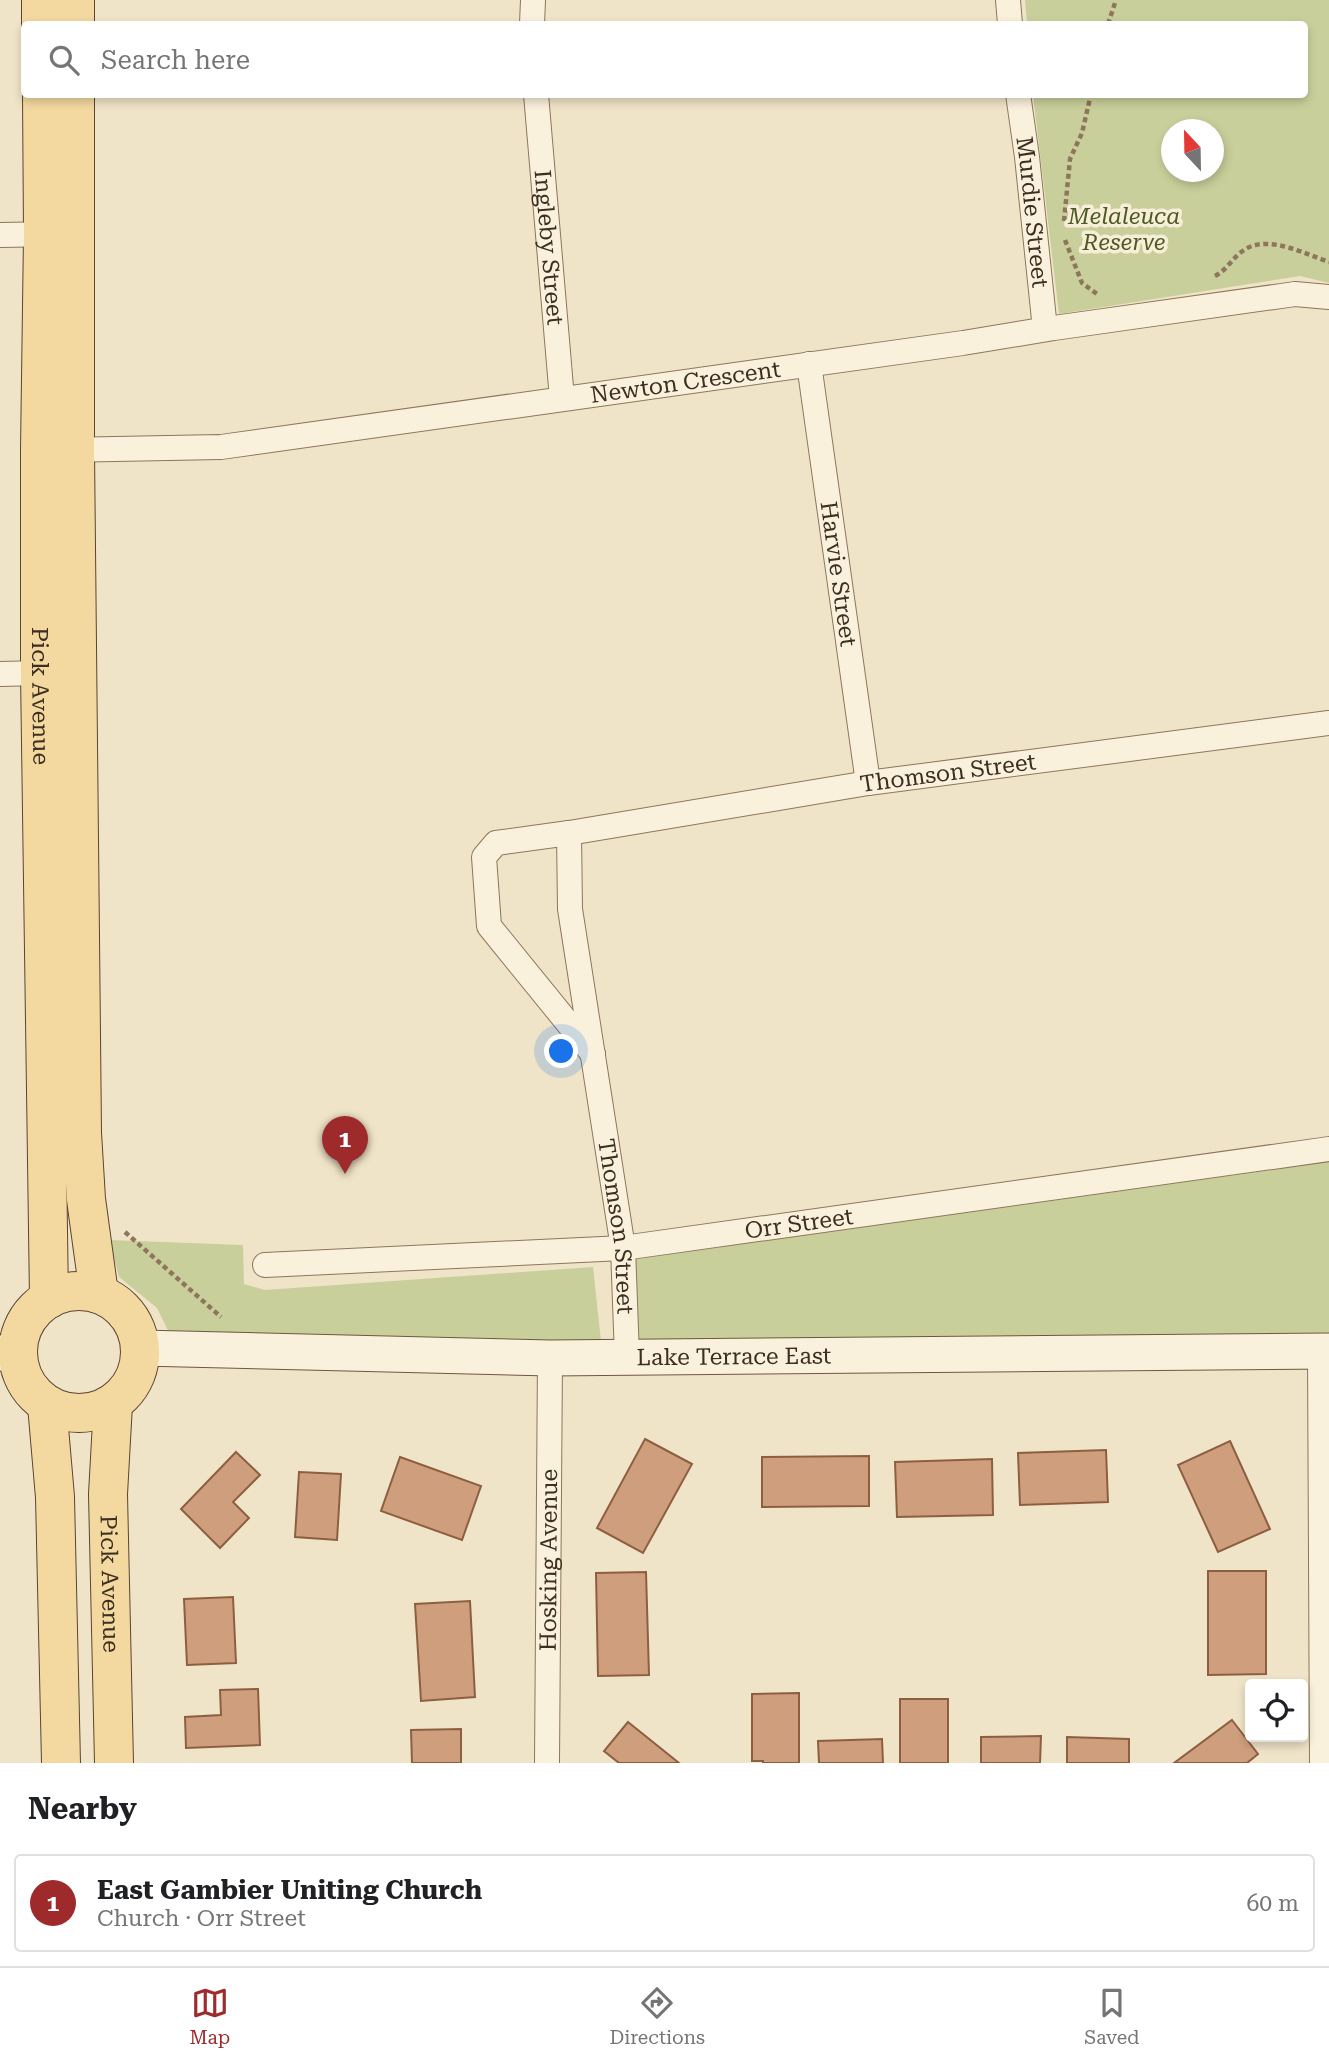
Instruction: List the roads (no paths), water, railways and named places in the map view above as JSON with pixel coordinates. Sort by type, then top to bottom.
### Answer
[{"type":"main road","points":[[41,0],[41,21]]},
{"type":"main road","points":[[75,0],[75,21]]},
{"type":"main road","name":"Pick Avenue","points":[[42,98],[59,234]]},
{"type":"main road","name":"Pick Avenue","points":[[75,98],[59,234],[57,450],[82,1133],[86,1199],[99,1294]]},
{"type":"main road","name":"Pick Avenue","points":[[49,1299],[40,673],[57,450]]},
{"type":"main road","points":[[82,1290],[99,1294],[120,1306],[135,1324],[141,1348],[139,1369],[129,1389],[113,1404],[80,1414],[62,1412],[47,1405],[31,1391],[9,1352],[33,1312],[49,1299],[82,1290]]},
{"type":"main road","name":"Pick Avenue","points":[[113,1404],[108,1494],[114,1763]]},
{"type":"main road","points":[[47,1405],[55,1497],[61,1763]]},
{"type":"street","points":[[532,21],[533,0]]},
{"type":"street","points":[[1008,0],[1010,21]]},
{"type":"street","name":"Ingleby Street","points":[[536,98],[562,399]]},
{"type":"street","name":"Murdie Street","points":[[1019,98],[1045,329]]},
{"type":"street","points":[[0,234],[59,234]]},
{"type":"street","name":"Newton Crescent","points":[[57,450],[221,447],[964,343],[1295,293],[1329,297]]},
{"type":"street","name":"Harvie Street","points":[[808,364],[869,783]]},
{"type":"street","points":[[0,674],[40,673]]},
{"type":"street","name":"Thomson Street","points":[[593,1055],[489,926],[484,857],[496,843],[869,783],[1329,723]]},
{"type":"street","name":"Thomson Street","points":[[569,833],[570,909],[623,1248],[627,1357]]},
{"type":"street","name":"Orr Street","points":[[265,1265],[623,1248],[1329,1149]]},
{"type":"street","name":"Lake Terrace East","points":[[141,1348],[550,1358],[1325,1352]]},
{"type":"street","points":[[1322,1763],[1325,1352]]},
{"type":"street","name":"Hosking Avenue","points":[[547,1763],[550,1358]]},
{"type":"place","name":"East Gambier Uniting Church","points":[[345,1174]]},
{"type":"park label","name":"Melaleuca Reserve","points":[[1124,229]]}]
